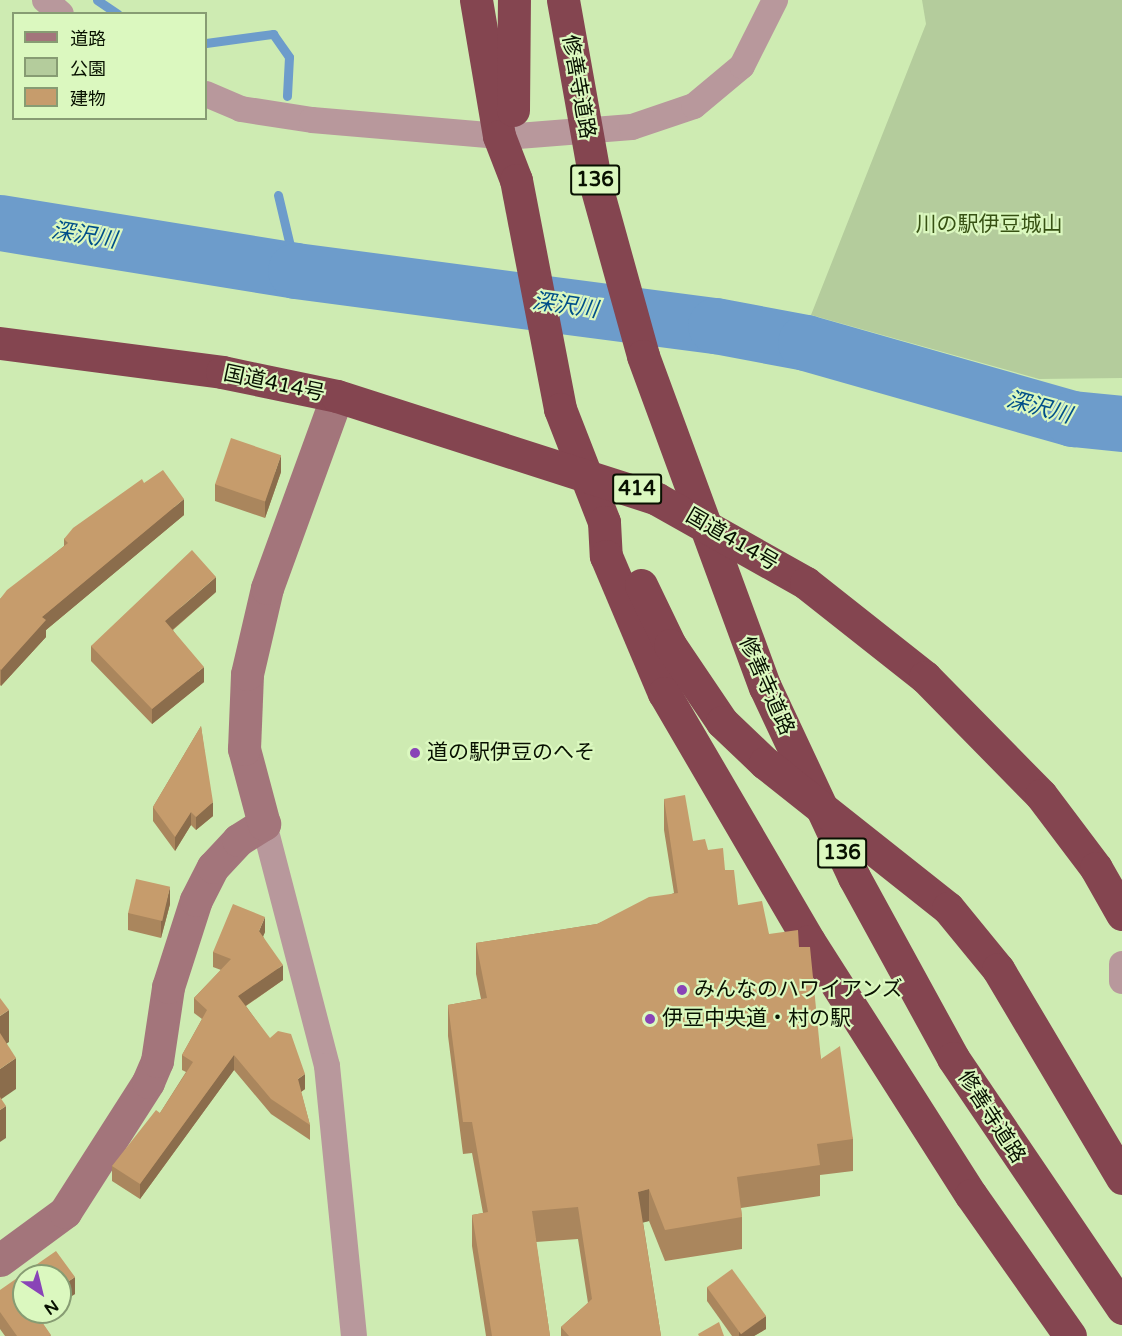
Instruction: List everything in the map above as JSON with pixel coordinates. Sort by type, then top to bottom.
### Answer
[{"type":"highway","points":[[476,0],[508,136],[560,409],[585,471]]},
{"type":"highway","points":[[508,136],[514,0]]},
{"type":"highway","name":"修善寺道路","points":[[563,0],[596,186],[643,356],[724,589],[765,687],[854,877],[953,1058],[1122,1308]]},
{"type":"highway","name":"国道414号","points":[[0,343],[69,354],[222,372],[337,396],[631,486],[742,542],[883,640],[978,725],[1041,795],[1122,914]]},
{"type":"highway","name":"414","points":[[0,365],[69,354]]},
{"type":"highway","name":"136","points":[[585,471],[604,522],[627,554],[670,645],[722,723],[765,763],[907,870],[948,908],[998,969],[1122,1178]]},
{"type":"highway","points":[[604,522],[606,556],[682,733],[958,1175],[1048,1308],[1070,1336]]},
{"type":"street","points":[[45,0],[59,12]]},
{"type":"street","points":[[207,94],[240,109],[312,120],[508,136],[632,127],[694,106],[742,66],[775,0]]},
{"type":"street","points":[[337,396],[267,588],[247,674],[244,749],[327,1066],[354,1336]]},
{"type":"street","points":[[0,1260],[65,1212],[148,1082],[157,1061],[168,987],[196,900],[213,867],[238,840],[264,824]]},
{"type":"street","points":[[1122,964],[1122,981]]},
{"type":"green space","name":"川の駅伊豆城山","points":[[922,0],[1122,0],[1122,378],[1039,379],[811,315],[926,24]]},
{"type":"building","points":[[231,438],[281,455],[265,502],[215,484]]},
{"type":"building","points":[[163,470],[184,499],[42,617],[46,620],[1,670],[0,599],[7,590],[68,543],[64,539],[73,528],[142,479],[144,483]]},
{"type":"building","points":[[192,550],[216,577],[165,621],[204,667],[152,709],[91,646]]},
{"type":"building","points":[[201,726],[213,802],[196,817],[191,812],[175,837],[153,807]]},
{"type":"building","points":[[685,795],[693,841],[705,839],[708,850],[723,848],[725,870],[734,870],[738,905],[762,901],[769,934],[798,930],[799,947],[810,947],[821,1059],[840,1046],[853,1139],[817,1144],[820,1165],[737,1177],[742,1217],[665,1230],[649,1189],[638,1192],[661,1336],[569,1336],[561,1327],[592,1299],[578,1207],[532,1211],[550,1336],[492,1336],[472,1215],[488,1212],[472,1122],[463,1122],[448,1005],[487,998],[476,943],[597,924],[649,897],[678,893],[664,799]]},
{"type":"building","points":[[136,879],[170,887],[162,921],[128,913]]},
{"type":"building","points":[[233,904],[265,917],[259,931],[283,965],[238,996],[270,1038],[278,1031],[291,1034],[305,1074],[298,1079],[310,1125],[271,1099],[234,1055],[140,1184],[112,1166],[156,1110],[160,1113],[193,1062],[182,1055],[207,1010],[194,998],[231,959],[213,952]]},
{"type":"building","points":[[0,998],[9,1010],[0,1016]]},
{"type":"building","points":[[0,1033],[16,1058],[0,1069]]},
{"type":"building","points":[[0,1097],[6,1106],[0,1110]]},
{"type":"building","points":[[56,1251],[66,1264],[37,1264]]},
{"type":"building","points":[[732,1269],[766,1316],[741,1334],[707,1287]]},
{"type":"building","points":[[12,1282],[12,1324],[43,1324],[51,1335],[17,1336],[0,1312],[0,1290]]},
{"type":"building","points":[[719,1322],[724,1336],[699,1336],[698,1334]]},
{"type":"waterway","points":[[97,0],[115,12]]},
{"type":"waterway","points":[[207,43],[273,34],[289,57],[287,96]]},
{"type":"waterway","points":[[278,195],[296,271]]},
{"type":"waterway","name":"深沢川","points":[[0,223],[296,271],[716,326],[806,343],[1073,419],[1122,424]]},
{"type":"place","name":"道の駅伊豆のへそ","points":[[415,753]]},
{"type":"place","name":"みんなのハワイアンズ","points":[[682,990]]},
{"type":"place","name":"伊豆中央道・村の駅","points":[[650,1019]]}]
